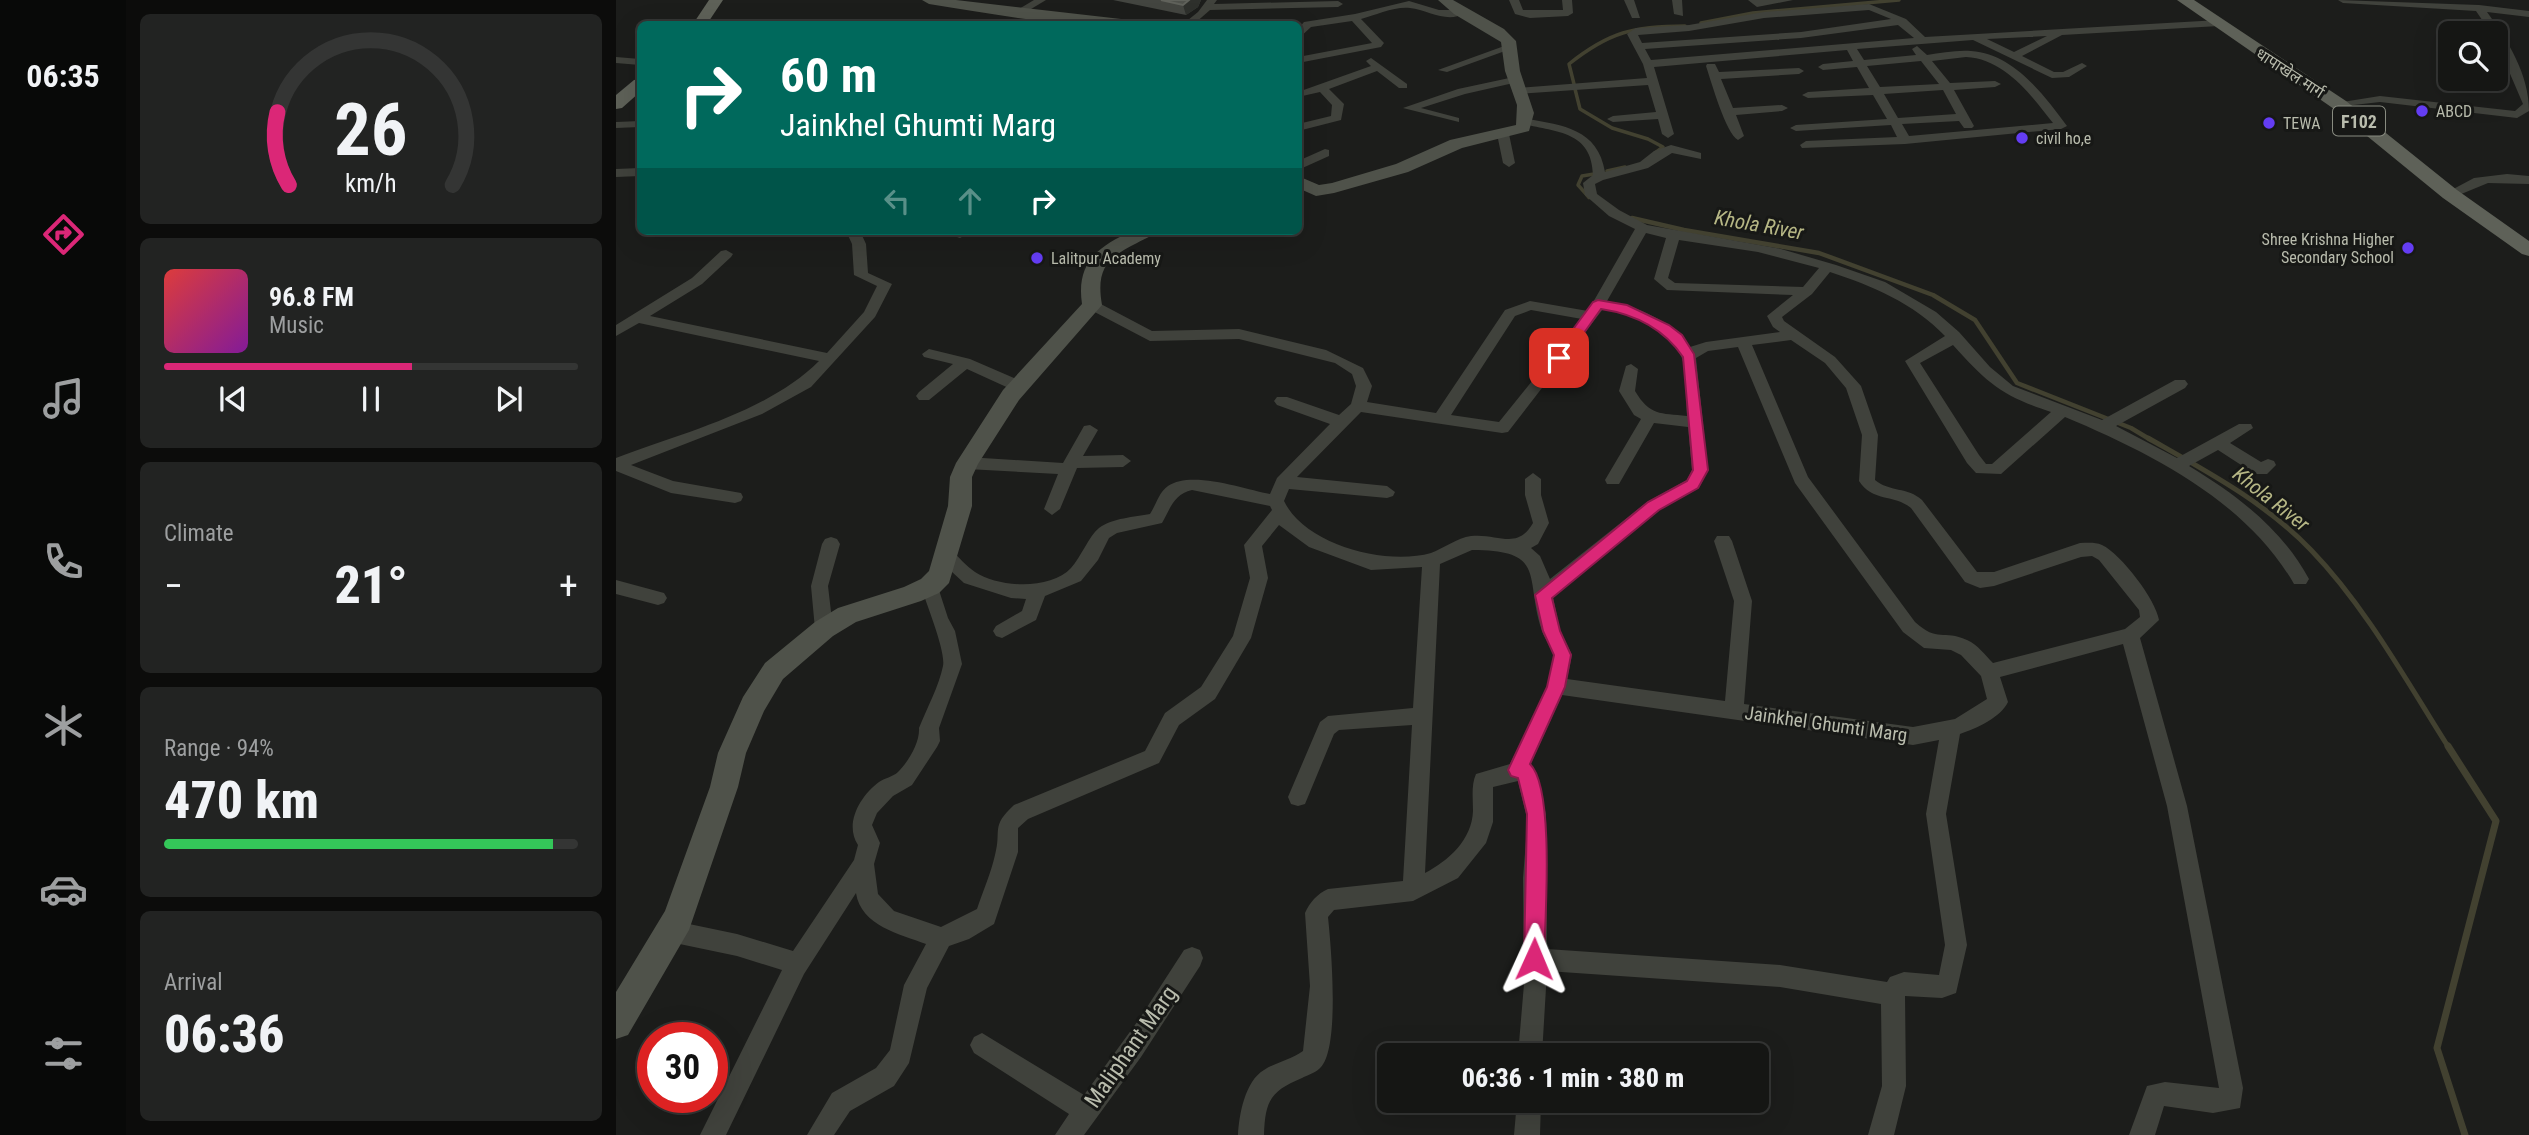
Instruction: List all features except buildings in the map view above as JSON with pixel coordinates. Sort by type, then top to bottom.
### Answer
[{"type":"main road","points":[[702,21],[716,0]]},
{"type":"main road","points":[[929,0],[1093,21]]},
{"type":"main road","points":[[1302,183],[1316,191],[1334,188],[1402,167],[1456,144],[1523,128],[1527,122],[1510,62],[1511,47],[1506,38],[1459,13],[1445,0]]},
{"type":"main road","name":"धापाखेल मार्ग","points":[[2184,0],[2340,105],[2450,194],[2529,250]]},
{"type":"main road","points":[[616,104],[637,86]]},
{"type":"main road","points":[[616,1023],[678,919],[724,787],[732,753],[753,705],[784,660],[824,629],[847,615],[930,586],[940,576],[960,506],[961,477],[967,463],[1018,386],[1090,298],[1089,275],[1097,262],[1141,235]]},
{"type":"street","points":[[1017,13],[1041,0]]},
{"type":"street","points":[[1514,0],[1519,12],[1530,15],[1568,13],[1567,0]]},
{"type":"street","points":[[1629,0],[1636,16]]},
{"type":"street","points":[[1677,0],[1679,14]]},
{"type":"street","points":[[1753,0],[1757,4],[1788,0]]},
{"type":"street","points":[[2343,0],[2479,8],[2529,14]]},
{"type":"street","points":[[1191,21],[1209,3],[1338,4]]},
{"type":"street","points":[[1302,31],[1308,24],[1409,4],[1438,13],[1459,13]]},
{"type":"street","points":[[1668,134],[1660,115],[1648,64],[1632,34],[1636,30],[1689,28],[1764,15],[1869,7],[1877,8],[1902,21],[1923,40]]},
{"type":"street","points":[[2340,105],[2380,99],[2517,115],[2529,105],[2517,69],[2501,37],[2479,8]]},
{"type":"street","points":[[1302,59],[1379,43],[1354,17]]},
{"type":"street","points":[[1638,46],[1801,34],[1902,21]]},
{"type":"street","points":[[1648,64],[1923,40],[2219,23]]},
{"type":"street","points":[[2013,57],[2065,30]]},
{"type":"street","points":[[1974,37],[2052,75],[2065,75],[2082,65]]},
{"type":"street","points":[[1911,41],[1947,87],[1971,132]]},
{"type":"street","points":[[1443,70],[1511,47]]},
{"type":"street","points":[[1851,48],[1905,139]]},
{"type":"street","points":[[1359,49],[1404,86]]},
{"type":"street","points":[[1806,145],[2061,126],[2022,78],[1984,56],[1974,54],[1823,67]]},
{"type":"street","points":[[616,60],[637,62]]},
{"type":"street","points":[[1709,60],[1738,136]]},
{"type":"street","points":[[1302,95],[1378,67]]},
{"type":"street","points":[[1715,76],[1799,71]]},
{"type":"street","points":[[1455,120],[1409,108],[1462,91],[1516,86],[1653,81]]},
{"type":"street","points":[[1808,95],[1995,84]]},
{"type":"street","points":[[1302,127],[1337,118],[1338,104],[1322,88]]},
{"type":"street","points":[[1728,112],[1783,108]]},
{"type":"street","points":[[1613,119],[1660,115]]},
{"type":"street","points":[[1796,128],[1962,117]]},
{"type":"street","points":[[1527,122],[1578,132],[1587,140],[1593,152],[1600,170],[1599,177]]},
{"type":"street","points":[[616,125],[637,124]]},
{"type":"street","points":[[1503,134],[1509,163]]},
{"type":"street","points":[[1698,156],[1671,149],[1658,154],[1644,165],[1599,177],[1589,183],[1591,195],[1614,213],[1642,229],[1673,237],[1736,244],[1783,254],[1879,284],[1920,306],[1954,335],[1993,380],[2023,398],[2102,427],[2178,465],[2238,509],[2282,548],[2294,564],[2300,579]]},
{"type":"street","points":[[1302,164],[1325,153]]},
{"type":"street","points":[[616,173],[637,173]]},
{"type":"street","points":[[2450,194],[2473,180],[2508,177],[2529,180]]},
{"type":"street","points":[[1359,406],[1496,428],[1506,425],[1595,310],[1642,229]]},
{"type":"street","points":[[616,465],[757,410],[806,383],[870,314],[885,284],[861,275],[859,244],[855,235]]},
{"type":"street","points":[[1673,237],[1661,279],[1672,287],[1807,291]]},
{"type":"street","points":[[616,331],[697,281],[726,254]]},
{"type":"street","points":[[1743,342],[1801,480],[1909,627],[1923,642],[1933,645],[1957,644],[1966,648],[1989,672],[2130,635],[2150,620],[2148,608],[2105,555],[2095,549],[2080,550],[1994,579],[1980,580],[1971,576],[1913,501],[1881,493],[1871,487],[1867,481],[1870,435],[1853,386],[1830,360],[1778,324],[1774,316],[1807,291],[1826,268]]},
{"type":"street","points":[[863,864],[868,899],[887,919],[941,938],[961,931],[986,916],[1007,852],[1006,835],[1009,824],[1021,812],[1152,757],[1172,719],[1208,693],[1242,638],[1259,578],[1253,545],[1278,506],[1283,482],[1359,406],[1364,386],[1358,371],[1340,360],[1239,334],[1150,336],[1090,298]]},
{"type":"street","points":[[1440,419],[1510,313],[1530,304],[1595,310],[1623,308],[1665,328],[1677,338],[1689,357],[1700,470],[1693,484],[1653,506],[1543,595]]},
{"type":"street","points":[[637,318],[830,359]]},
{"type":"street","points":[[1689,357],[1694,351],[1706,347],[1795,335]]},
{"type":"street","points":[[1954,335],[1944,345],[1912,361],[1973,459],[1982,469],[1995,470],[2063,411]]},
{"type":"street","points":[[929,354],[965,362],[1018,386]]},
{"type":"street","points":[[924,396],[965,362]]},
{"type":"street","points":[[1631,369],[1627,391],[1639,411],[1650,416],[1696,423]]},
{"type":"street","points":[[2102,427],[2180,384]]},
{"type":"street","points":[[1282,401],[1341,422]]},
{"type":"street","points":[[1614,480],[1650,416]]},
{"type":"street","points":[[2178,465],[2245,428]]},
{"type":"street","points":[[1052,509],[1070,466],[1090,430]]},
{"type":"street","points":[[2218,443],[2261,470],[2268,465]]},
{"type":"street","points":[[967,463],[1070,466],[1123,461]]},
{"type":"street","points":[[616,465],[671,487],[736,497]]},
{"type":"street","points":[[1518,547],[1531,539],[1541,523],[1533,495],[1533,479]]},
{"type":"street","points":[[1283,482],[1387,492]]},
{"type":"street","points":[[945,555],[970,578],[1011,591],[1037,592],[1076,576],[1092,555],[1103,534],[1113,528],[1156,519],[1170,490],[1192,484],[1278,506],[1285,520],[1315,542],[1371,563],[1431,560],[1470,543],[1518,547],[1534,561],[1541,573],[1551,631],[1563,655],[1556,687],[1517,770]]},
{"type":"street","points":[[1723,541],[1744,601],[1734,711]]},
{"type":"street","points":[[824,629],[818,600],[820,572],[831,544]]},
{"type":"street","points":[[1413,890],[1431,560]]},
{"type":"street","points":[[713,1135],[742,1082],[774,1007],[796,966],[863,864],[869,843],[863,835],[862,825],[869,807],[886,789],[905,779],[930,741],[929,728],[953,664],[946,631],[939,619],[930,586]]},
{"type":"street","points":[[616,587],[658,598]]},
{"type":"street","points":[[1002,631],[1030,615],[1037,592]]},
{"type":"street","points":[[2130,635],[2177,806],[2231,1088],[2231,1099],[2221,1102],[2167,1092],[2156,1095],[2142,1135]]},
{"type":"street","name":"Jainkhel Ghumti Marg","points":[[1556,687],[1913,736],[1951,731],[1981,716],[1998,702],[1989,672]]},
{"type":"street","points":[[1298,797],[1326,727],[1335,722],[1423,716]]},
{"type":"street","points":[[1881,1135],[1894,1086],[1893,994],[1898,985],[1906,983],[1937,988],[1948,985],[1954,966],[1956,945],[1936,814],[1951,731]]},
{"type":"street","points":[[1251,1135],[1260,1092],[1269,1079],[1293,1072],[1314,1058],[1319,1033],[1322,982],[1316,913],[1328,900],[1413,890],[1450,872],[1475,843],[1483,822],[1483,780],[1517,770],[1525,770],[1536,814],[1536,984],[1531,1043]]},
{"type":"street","points":[[670,931],[737,945],[793,962],[796,966]]},
{"type":"street","points":[[820,1135],[841,1102],[885,1077],[901,1055],[916,985],[941,938]]},
{"type":"street","name":"Maliphant Marg","points":[[1068,1135],[1158,1015],[1192,958]]},
{"type":"street","points":[[1534,959],[1780,976],[1893,994]]},
{"type":"street","points":[[982,1045],[1087,1111]]},
{"type":"street","points":[[1527,1135],[1528,1113]]},
{"type":"waterway","name":"Khola River","points":[[1701,23],[1753,13],[1899,0]]},
{"type":"waterway","name":"Khola River","points":[[1574,84],[1569,64],[1610,38],[1651,27],[1685,26]]},
{"type":"waterway","name":"Khola River","points":[[1575,89],[1580,109],[1612,128],[1648,139],[1663,147],[1655,153]]},
{"type":"waterway","name":"Khola River","points":[[1607,171],[1625,167]]},
{"type":"waterway","name":"Khola River","points":[[1587,195],[1578,185],[1582,176],[1594,174]]},
{"type":"waterway","name":"Khola River","points":[[1586,193],[1589,197]]},
{"type":"waterway","name":"Khola River","points":[[1632,218],[1684,230],[1819,253],[1933,295],[1975,320],[2017,383],[2131,428],[2151,440]]},
{"type":"waterway","name":"Khola River","points":[[2148,438],[2255,502],[2311,550],[2368,620],[2449,748]]},
{"type":"waterway","name":"Khola River","points":[[2448,746],[2496,821],[2437,1048],[2465,1135]]},
{"type":"place","name":"ABCD","points":[[2422,111]]},
{"type":"place","name":"TEWA","points":[[2269,123]]},
{"type":"place","name":"civil ho,e","points":[[2022,138]]},
{"type":"place","name":"Shree Krishna Higher Secondary School","points":[[2408,248]]},
{"type":"place","name":"Lalitpur Academy","points":[[1037,258]]},
{"type":"route","points":[[1534,959],[1536,814],[1525,770],[1517,770],[1547,701],[1556,687],[1563,655],[1551,631],[1543,595],[1653,506],[1693,484],[1700,470],[1689,357],[1677,338],[1665,328],[1623,308],[1598,304],[1592,316],[1559,358]]}]
